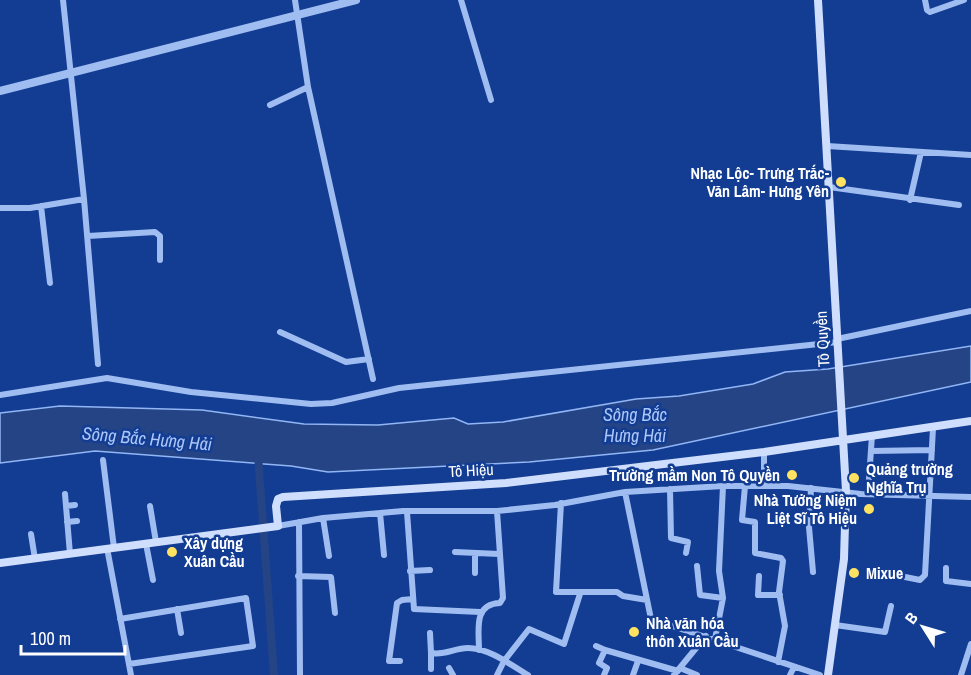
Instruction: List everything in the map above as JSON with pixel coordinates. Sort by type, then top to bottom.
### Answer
[{"type":"main road","name":"Tô Quyền","points":[[818,0],[846,491],[844,559],[828,675]]},
{"type":"main road","name":"Tô Hiệu","points":[[275,526],[276,506],[278,499],[283,496],[506,483],[764,452],[971,421]]},
{"type":"main road","points":[[0,563],[275,526]]},
{"type":"street","points":[[63,0],[88,237],[98,363]]},
{"type":"street","points":[[295,0],[308,87],[373,379]]},
{"type":"street","points":[[0,92],[356,0]]},
{"type":"street","points":[[461,0],[491,100]]},
{"type":"street","points":[[925,0],[927,10],[930,12],[964,0]]},
{"type":"street","points":[[270,105],[308,87]]},
{"type":"street","points":[[826,146],[971,155]]},
{"type":"street","points":[[910,200],[921,152]]},
{"type":"street","points":[[829,187],[959,206]]},
{"type":"street","points":[[0,208],[41,206],[84,199]]},
{"type":"street","points":[[41,206],[50,283]]},
{"type":"street","points":[[88,237],[154,232],[160,236],[160,260]]},
{"type":"street","points":[[0,395],[107,378],[191,392],[279,402],[332,403],[399,388],[837,341],[971,311]]},
{"type":"street","points":[[280,332],[346,362],[369,359]]},
{"type":"street","points":[[895,575],[920,579],[925,575],[933,428]]},
{"type":"street","points":[[868,494],[872,435]]},
{"type":"street","points":[[871,451],[932,450]]},
{"type":"street","points":[[764,452],[764,486]]},
{"type":"street","points":[[103,460],[110,548],[131,675]]},
{"type":"street","points":[[275,526],[380,513],[497,511],[625,492],[723,486],[812,488],[868,494],[971,497]]},
{"type":"street","points":[[715,639],[723,598],[719,571],[723,486]]},
{"type":"street","points":[[745,486],[742,520],[755,522]]},
{"type":"street","points":[[812,488],[809,527],[813,572]]},
{"type":"street","points":[[670,489],[669,531],[672,538],[688,542],[686,554]]},
{"type":"street","points":[[625,492],[651,619],[820,675]]},
{"type":"street","points":[[65,494],[70,554]]},
{"type":"street","points":[[561,503],[556,592],[580,594],[617,592],[623,596],[647,600]]},
{"type":"street","points":[[66,506],[75,505]]},
{"type":"street","points":[[150,506],[153,580]]},
{"type":"street","points":[[479,650],[480,612],[485,606],[502,601],[497,511]]},
{"type":"street","points":[[407,512],[414,609],[480,612]]},
{"type":"street","points":[[380,513],[384,555]]},
{"type":"street","points":[[757,513],[755,553],[783,560],[780,595],[785,626],[778,662]]},
{"type":"street","points":[[323,519],[329,556]]},
{"type":"street","points":[[67,522],[77,522]]},
{"type":"street","points":[[299,522],[300,675]]},
{"type":"street","points":[[31,534],[35,559]]},
{"type":"street","points":[[455,552],[499,554]]},
{"type":"street","points":[[475,554],[475,573]]},
{"type":"street","points":[[697,566],[700,595],[723,598]]},
{"type":"street","points":[[946,568],[946,581],[971,584]]},
{"type":"street","points":[[410,571],[430,570]]},
{"type":"street","points":[[298,576],[331,577],[335,613]]},
{"type":"street","points":[[759,576],[758,595],[780,595]]},
{"type":"street","points":[[497,675],[504,661],[529,629],[564,644],[580,594]]},
{"type":"street","points":[[120,619],[246,598],[253,646],[129,664]]},
{"type":"street","points":[[400,661],[390,661],[398,603],[402,600],[413,599]]},
{"type":"street","points":[[835,625],[885,632],[891,606]]},
{"type":"street","points":[[177,609],[181,633]]},
{"type":"street","points":[[430,633],[431,669]]},
{"type":"street","points":[[677,671],[706,636]]},
{"type":"street","points":[[961,675],[971,644]]},
{"type":"street","points":[[596,646],[638,661],[697,675]]},
{"type":"street","points":[[431,653],[444,654],[469,648],[479,650],[528,675]]},
{"type":"street","points":[[604,650],[599,663],[607,668],[604,675]]},
{"type":"street","points":[[633,675],[638,661]]},
{"type":"street","points":[[790,675],[794,667]]},
{"type":"street","points":[[449,668],[453,675]]},
{"type":"water","name":"Sông Bắc Hưng Hải","points":[[971,346],[971,382],[653,450],[529,462],[328,472],[291,466],[95,451],[0,463],[0,413],[60,406],[202,410],[304,424],[378,425],[454,418],[468,424],[503,422],[636,399],[679,396],[753,384],[785,372],[828,369]]},
{"type":"waterway","points":[[258,455],[274,675]]},
{"type":"place","name":"Nhạc Lộc- Trưng Trắc- Văn Lâm- Hưng Yên","points":[[841,182]]},
{"type":"place","name":"Trường mầm Non Tô Quyền","points":[[792,475]]},
{"type":"place","name":"Quảng trường Nghĩa Trụ","points":[[854,478]]},
{"type":"place","name":"Nhà Tưởng Niệm Liệt Sĩ Tô Hiệu","points":[[869,509]]},
{"type":"place","name":"Xây dựng Xuân Cầu","points":[[172,552]]},
{"type":"place","name":"Mixue","points":[[854,573]]},
{"type":"place","name":"Nhà văn hóa thôn Xuân Cầu","points":[[634,632]]}]
